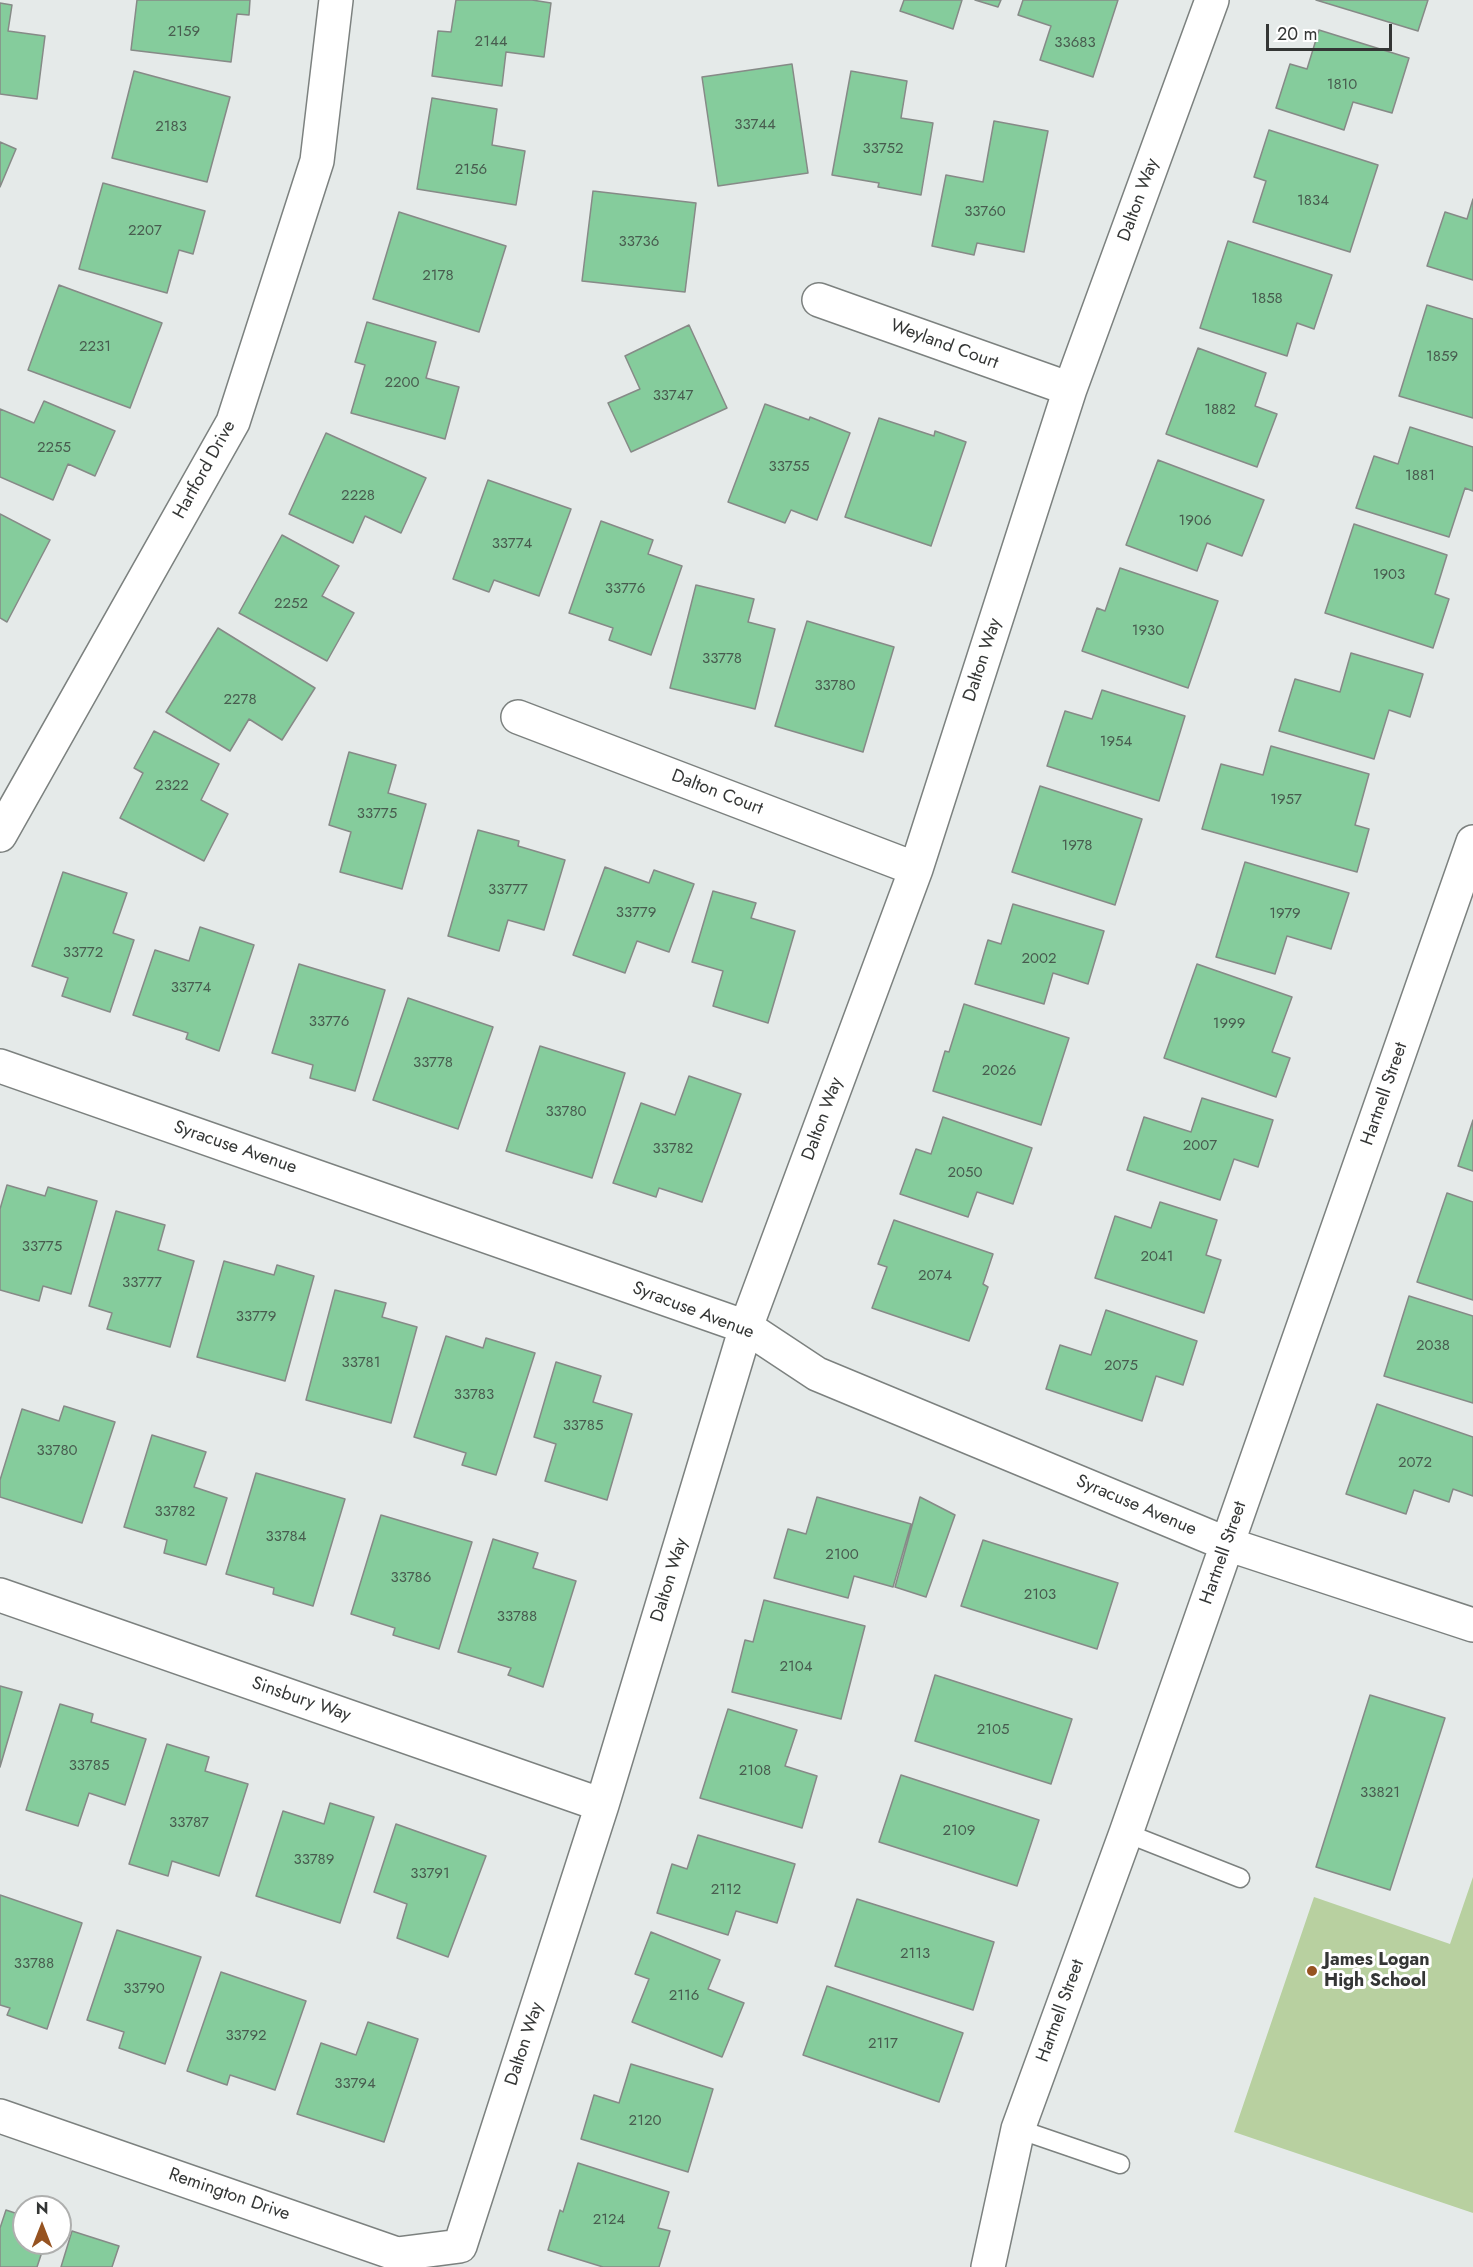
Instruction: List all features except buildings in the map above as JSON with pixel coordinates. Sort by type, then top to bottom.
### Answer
[{"type":"street","name":"Hartford Drive","points":[[0,835],[233,422],[317,161],[336,0]]},
{"type":"street","name":"Dalton Way","points":[[460,2246],[602,1805],[746,1327],[916,869],[1070,389],[1212,0]]},
{"type":"street","name":"Weyland Court","points":[[819,300],[1070,389]]},
{"type":"street","name":"Dalton Court","points":[[519,717],[916,869]]},
{"type":"street","name":"Hartnell Street","points":[[988,2267],[1018,2129],[1126,1833],[1473,843]]},
{"type":"street","name":"Syracuse Avenue","points":[[0,1066],[746,1327],[817,1374],[1227,1544],[1473,1625]]},
{"type":"street","name":"Sinsbury Way","points":[[0,1595],[602,1805]]},
{"type":"street","name":"Remington Drive","points":[[0,2116],[397,2254],[460,2246]]},
{"type":"lane","points":[[1126,1833],[1240,1878]]},
{"type":"lane","points":[[1018,2129],[1120,2164]]},
{"type":"green space","points":[[1473,1877],[1473,2213],[1234,2132],[1314,1897],[1450,1944]]},
{"type":"place","name":"James Logan High School","points":[[1312,1971]]}]
